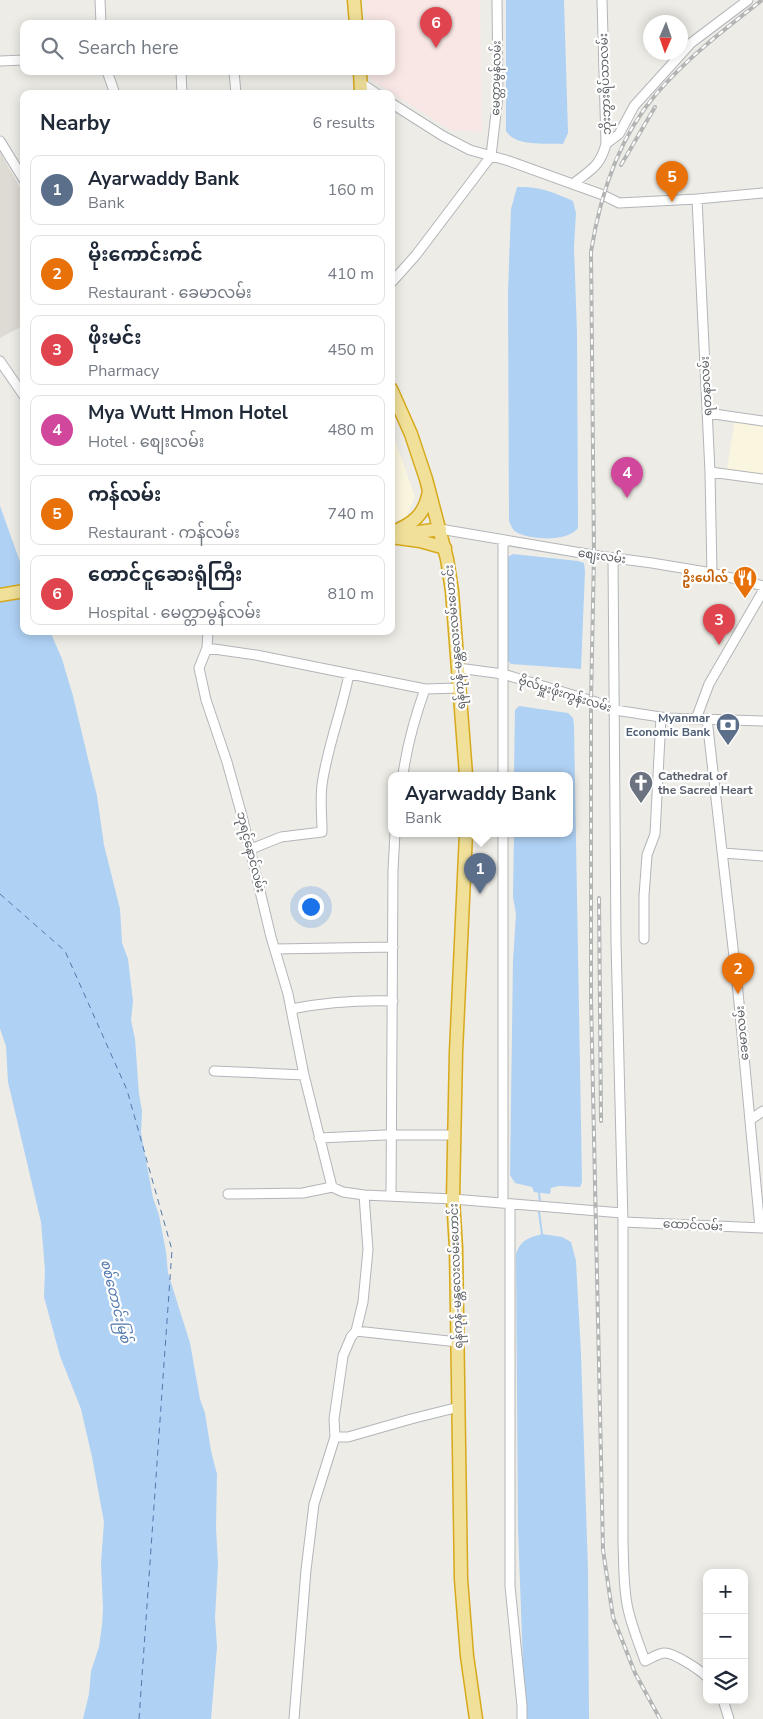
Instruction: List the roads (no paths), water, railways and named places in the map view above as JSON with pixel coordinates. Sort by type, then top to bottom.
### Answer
[{"type":"highway","points":[[354,0],[356,20]]},
{"type":"highway","name":"ရန်ကုန်-မန္တလေးလမ်းဟောင်း","points":[[395,398],[411,434],[445,548],[452,592],[466,772]]},
{"type":"highway","points":[[395,533],[411,523],[421,514],[427,504],[429,491]]},
{"type":"highway","points":[[395,535],[440,529]]},
{"type":"highway","points":[[395,536],[420,540],[445,548]]},
{"type":"highway","points":[[0,595],[20,592]]},
{"type":"highway","name":"ရန်ကုန်-မန္တလေးလမ်းဟောင်း","points":[[466,837],[458,993],[453,1199],[458,1342],[460,1579],[466,1656],[476,1719]]},
{"type":"street","points":[[100,0],[101,20]]},
{"type":"street","name":"မေတ္တာမွန်လမ်း","points":[[491,156],[498,96],[497,0]]},
{"type":"street","name":"ဘိုးဘွားရိပ်သာလမ်း","points":[[573,184],[599,163],[606,144],[602,0]]},
{"type":"street","points":[[606,144],[619,134],[634,106],[691,43],[748,0]]},
{"type":"street","points":[[0,61],[20,60]]},
{"type":"street","points":[[108,75],[114,90]]},
{"type":"street","points":[[181,75],[182,90]]},
{"type":"street","points":[[234,75],[236,90]]},
{"type":"street","points":[[361,83],[372,90]]},
{"type":"street","points":[[395,106],[443,136],[470,150],[573,184],[619,202],[697,199],[763,193]]},
{"type":"street","points":[[0,141],[20,174]]},
{"type":"street","points":[[395,279],[416,255],[491,156]]},
{"type":"street","name":"ရတနာလမ်း","points":[[697,199],[710,472],[712,573]]},
{"type":"street","points":[[0,361],[20,390]]},
{"type":"street","points":[[707,413],[763,421]]},
{"type":"street","points":[[710,472],[763,480]]},
{"type":"street","name":"စျေးလမ်း","points":[[440,529],[712,573],[763,586]]},
{"type":"street","points":[[503,540],[503,772]]},
{"type":"street","points":[[612,558],[616,942],[623,1218],[624,1584],[628,1608],[645,1661],[655,1655],[670,1653],[703,1673]]},
{"type":"street","points":[[696,719],[709,684],[763,591]]},
{"type":"street","name":"ဘုရင့်နောင်လမ်း","points":[[208,635],[207,648],[199,668],[206,700],[227,762],[251,849],[253,864],[288,994],[304,1075],[332,1187]]},
{"type":"street","points":[[207,648],[256,655],[425,689],[460,688]]},
{"type":"street","name":"ဗိုလ်မှူးဖိုးကွန်းလမ်း","points":[[458,668],[503,674],[596,702],[615,710],[661,717],[763,721]]},
{"type":"street","points":[[251,849],[281,837],[322,832],[322,786],[332,738],[344,704],[349,674]]},
{"type":"street","points":[[403,772],[414,718],[425,689]]},
{"type":"street","points":[[644,939],[646,863],[655,834],[661,717]]},
{"type":"street","name":"ခေမာလမ်း","points":[[707,719],[723,853],[761,1228]]},
{"type":"street","points":[[391,1196],[390,1135],[395,837]]},
{"type":"street","points":[[503,837],[510,1586],[522,1719]]},
{"type":"street","points":[[723,853],[763,856]]},
{"type":"street","points":[[275,949],[393,947]]},
{"type":"street","points":[[291,1009],[322,1003],[354,1000],[393,1001]]},
{"type":"street","points":[[214,1071],[304,1075]]},
{"type":"street","points":[[750,1120],[763,1111]]},
{"type":"street","points":[[319,1138],[455,1135]]},
{"type":"street","points":[[228,1194],[303,1193],[332,1187]]},
{"type":"street","name":"ထောင်လမ်း","points":[[332,1187],[343,1192],[364,1195],[507,1203],[623,1218],[761,1228]]},
{"type":"street","points":[[294,1719],[306,1570],[314,1504],[335,1437],[334,1419],[343,1356],[351,1337],[356,1331],[363,1302],[368,1250],[364,1195]]},
{"type":"street","points":[[356,1331],[458,1342]]},
{"type":"street","points":[[335,1437],[348,1437],[459,1407]]},
{"type":"street","points":[[724,1704],[728,1719]]},
{"type":"water","points":[[506,0],[564,0],[568,133],[563,144],[524,142],[516,140],[506,131]]},
{"type":"water","points":[[517,187],[552,192],[573,201],[576,213],[574,247],[577,333],[578,528],[573,533],[559,538],[532,537],[518,533],[509,521],[508,292],[511,209]]},
{"type":"water","name":"စစ်တောင်းမြစ်","points":[[0,506],[20,562],[20,635],[52,635],[62,659],[97,796],[104,845],[120,909],[122,943],[128,959],[133,1001],[131,1020],[135,1039],[142,1111],[141,1133],[153,1198],[159,1215],[168,1273],[190,1343],[200,1399],[205,1413],[217,1474],[216,1528],[218,1564],[215,1618],[217,1647],[211,1719],[83,1719],[89,1694],[91,1671],[99,1647],[102,1625],[101,1563],[104,1522],[81,1409],[60,1356],[44,1297],[45,1270],[41,1222],[8,1082],[6,1046],[0,1029]]},
{"type":"water","points":[[513,554],[584,563],[581,669],[511,664],[508,661],[504,565],[506,558]]},
{"type":"water","points":[[519,706],[568,713],[573,718],[574,725],[582,1182],[580,1187],[559,1186],[551,1188],[550,1194],[534,1192],[532,1187],[515,1183],[510,1175],[513,961],[516,914],[513,897],[514,837],[573,837],[573,772],[514,772],[515,710]]},
{"type":"water","points":[[542,1234],[562,1237],[571,1242],[576,1261],[588,1570],[589,1719],[525,1719],[518,1529],[516,1254],[526,1240]]},
{"type":"waterway","points":[[539,1192],[540,1202]]},
{"type":"waterway","points":[[539,1212],[542,1234]]},
{"type":"railway","points":[[660,1719],[635,1673],[613,1617],[603,1550],[591,999],[591,701],[594,555],[591,252],[600,209],[613,168],[621,148],[643,110],[694,55],[762,0]]},
{"type":"railway","points":[[621,165],[655,107]]},
{"type":"railway","points":[[599,898],[601,1121]]},
{"type":"place","name":"တောင်ငူဆေးရုံကြီး","points":[[436,48]]},
{"type":"place","name":"ကန်လမ်း","points":[[672,202]]},
{"type":"place","name":"Mya Wutt Hmon Hotel","points":[[627,498]]},
{"type":"place","name":"ဦးပေါလ်","points":[[745,599]]},
{"type":"place","name":"ဖိုးမင်း","points":[[719,645]]},
{"type":"place","name":"Myanmar Economic Bank","points":[[728,746]]},
{"type":"place","name":"Cathedral of the Sacred Heart","points":[[641,804]]},
{"type":"place","name":"Ayarwaddy Bank","points":[[480,894]]},
{"type":"place","name":"မိုးကောင်းကင်","points":[[738,994]]}]
